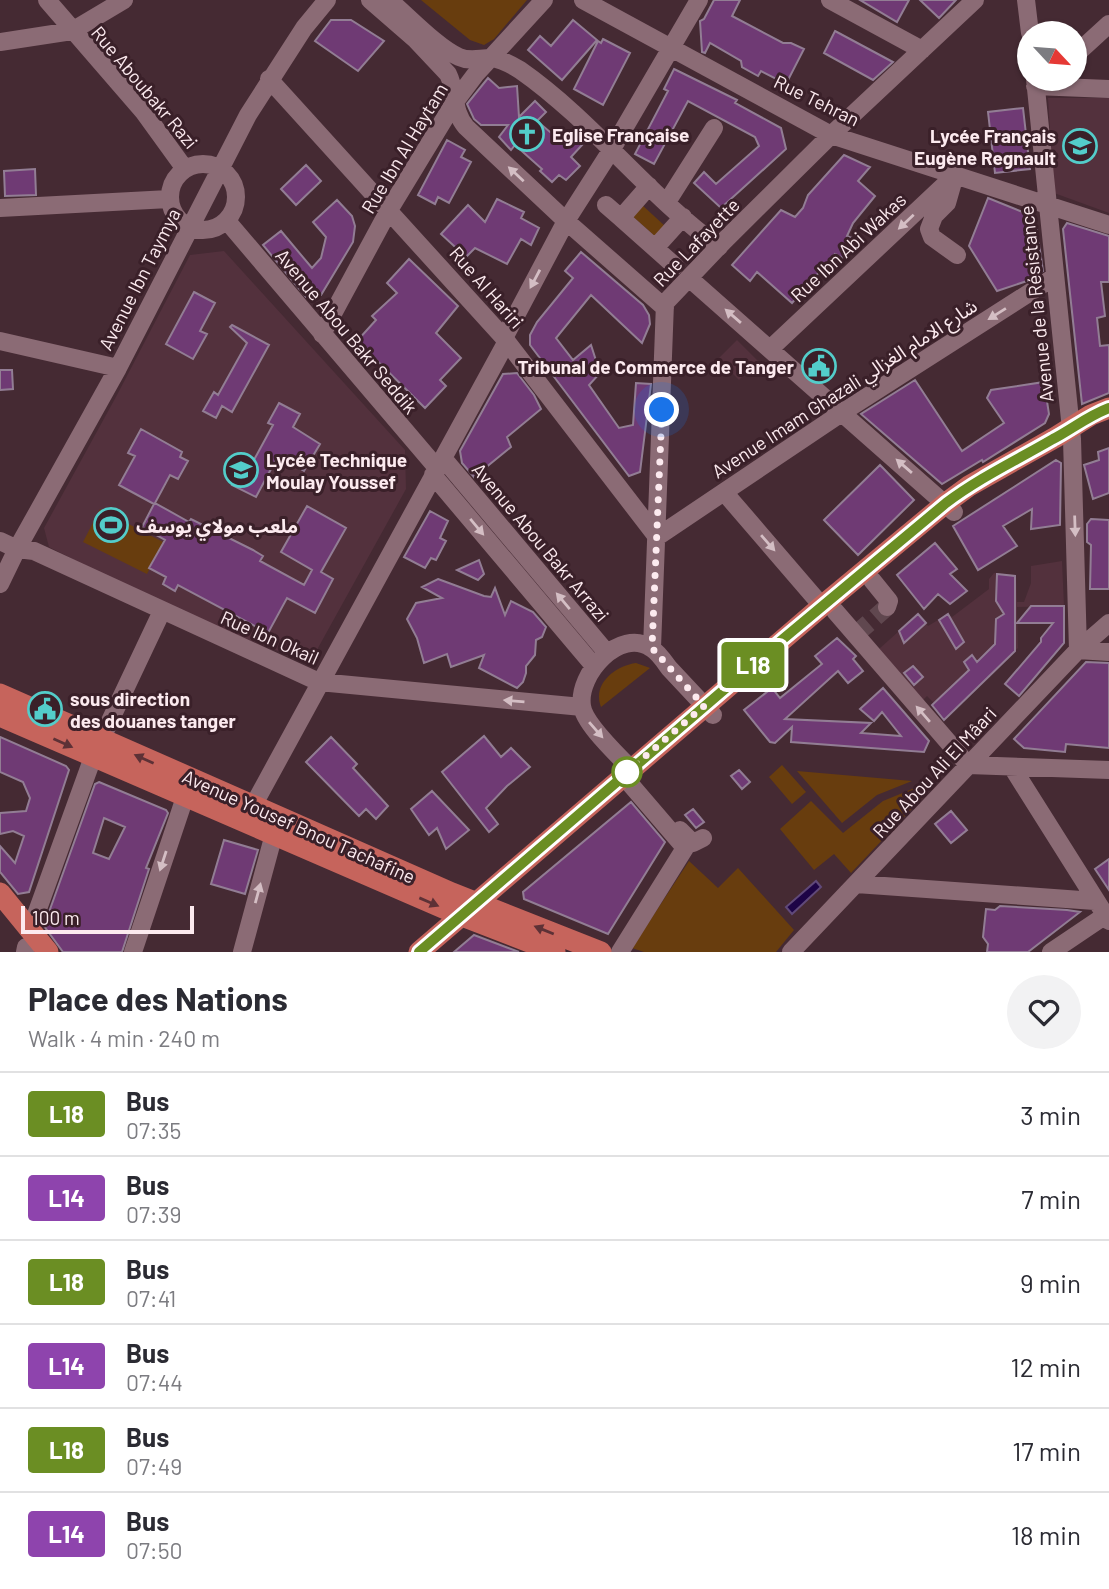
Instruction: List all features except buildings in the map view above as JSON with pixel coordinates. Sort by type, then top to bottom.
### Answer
[{"type":"main road","points":[[1072,433],[1091,415],[1109,408]]},
{"type":"main road","points":[[828,609],[872,580],[950,507],[969,485],[1072,433],[1109,421]]},
{"type":"main road","points":[[419,952],[475,911],[950,507]]},
{"type":"main road","name":"Avenue Yousef Bnou Tachafine","points":[[0,694],[185,797],[475,911],[601,952]]},
{"type":"main road","name":"Avenue Yousef Bnou Tachafine","points":[[0,716],[97,748],[253,806],[555,952]]},
{"type":"main road","points":[[0,893],[28,945]]},
{"type":"main road","points":[[435,952],[475,911]]},
{"type":"main road","points":[[0,915],[28,945],[48,952]]},
{"type":"street","name":"Rue Aboubakr Razi","points":[[47,0],[143,111],[185,169]]},
{"type":"street","points":[[0,42],[72,32],[124,0]]},
{"type":"street","name":"Avenue Ibn Taymya","points":[[0,584],[118,368],[188,228],[269,79],[327,0]]},
{"type":"street","points":[[370,0],[442,67],[452,81],[445,109],[665,308]]},
{"type":"street","points":[[389,0],[454,54],[469,60],[490,58],[520,70],[575,115],[649,186],[719,247]]},
{"type":"street","name":"Rue Ibn Al Haytam","points":[[322,334],[445,109],[544,0]]},
{"type":"street","name":"Rue Tehran","points":[[583,0],[831,135],[1109,225]]},
{"type":"street","points":[[253,806],[437,467],[566,221],[612,149],[699,0]]},
{"type":"street","name":"Rue Lafayette","points":[[652,648],[665,308],[668,299],[831,135],[975,0]]},
{"type":"street","points":[[1026,0],[1029,21]]},
{"type":"street","points":[[833,1],[922,50]]},
{"type":"street","points":[[1087,44],[1109,24]]},
{"type":"street","name":"Rue Al Hariri","points":[[269,79],[505,339],[657,537]]},
{"type":"street","points":[[1087,87],[1109,89]]},
{"type":"street","name":"Avenue de la Résistance","points":[[1036,91],[1072,433],[1078,650]]},
{"type":"street","points":[[667,202],[714,128]]},
{"type":"street","points":[[202,163],[220,168],[228,174],[237,194],[236,204],[227,221],[208,230],[188,228],[178,220],[169,199],[176,177],[185,169],[202,163]]},
{"type":"street","points":[[955,175],[947,203],[934,216],[929,229],[932,237],[957,255]]},
{"type":"street","name":"Rue Ibn Abi Wakas","points":[[770,349],[955,175]]},
{"type":"street","points":[[621,218],[649,186]]},
{"type":"street","points":[[0,208],[169,199]]},
{"type":"street","points":[[606,205],[675,265]]},
{"type":"street","points":[[655,248],[683,217]]},
{"type":"street","name":"Avenue Abou Bakr Seddik","points":[[227,221],[437,467]]},
{"type":"street","name":"Avenue Imam Ghazali شارع الامام الغزالي","points":[[657,537],[843,412],[1055,277]]},
{"type":"street","points":[[689,278],[950,507]]},
{"type":"street","points":[[0,341],[118,368]]},
{"type":"street","name":"Avenue Abou Bakr Arrazi","points":[[437,467],[607,653]]},
{"type":"street","name":"Avenue Abou Bakr Arrazi","points":[[437,467],[594,666]]},
{"type":"street","points":[[724,492],[968,765],[1109,770]]},
{"type":"street","name":"Rue Ibn Okail","points":[[0,541],[17,549],[34,551],[319,682],[582,707]]},
{"type":"street","points":[[872,580],[889,601],[887,607]]},
{"type":"street","points":[[28,945],[97,748],[162,611]]},
{"type":"street","name":"Rue Abou Ali El Mâari","points":[[791,952],[850,884],[1078,650],[1109,623]]},
{"type":"street","points":[[620,952],[685,848],[586,718],[582,707],[583,691],[594,666],[607,653],[615,648],[633,644],[652,648],[709,711]]},
{"type":"street","points":[[1078,650],[1109,652]]},
{"type":"street","points":[[1012,767],[1105,913]]},
{"type":"street","points":[[633,778],[690,841],[693,843],[703,838]]},
{"type":"street","points":[[133,952],[185,797]]},
{"type":"street","points":[[242,952],[274,834]]},
{"type":"street","points":[[850,884],[1105,913]]},
{"type":"street","points":[[1051,952],[1105,913]]},
{"type":"shaded area","points":[[421,0],[527,0],[494,39],[484,45],[470,40]]},
{"type":"shaded area","name":"Lycée Français Eugène Regnault","points":[[1048,98],[1109,98],[1109,213],[1054,193]]},
{"type":"shaded area","points":[[641,204],[666,227],[657,238],[631,215]]},
{"type":"shaded area","name":"Lycée Technique Moulay Youssef","points":[[224,251],[405,450],[406,489],[313,657],[302,660],[184,615],[49,547],[44,528],[190,255]]},
{"type":"shaded area","points":[[737,340],[758,361],[739,380],[718,359]]},
{"type":"shaded area","name":"ملعب مولاي يوسف","points":[[100,509],[163,542],[147,574],[83,542]]},
{"type":"shaded area","points":[[1062,561],[1064,606],[1017,607],[1018,648],[981,684],[969,670],[934,703],[927,696],[923,700],[879,649],[918,614],[928,626],[948,614],[952,617],[989,589],[989,579],[994,573],[1016,575],[1017,602],[1024,602],[1031,583],[1031,566]]},
{"type":"shaded area","points":[[636,663],[650,668],[601,707],[600,691],[607,678],[620,668]]},
{"type":"shaded area","points":[[782,765],[806,792],[792,804],[769,777]]},
{"type":"shaded area","points":[[797,771],[912,781],[877,795],[842,823]]},
{"type":"shaded area","points":[[927,783],[927,791],[921,799],[851,873],[834,854],[814,870],[780,829],[811,801],[843,833],[883,801]]},
{"type":"shaded area","points":[[689,861],[718,888],[738,868],[794,930],[776,952],[644,952],[632,948]]},
{"type":"shaded area","points":[[816,881],[821,887],[792,914],[786,907]]},
{"type":"tunnel","points":[[855,635],[887,607]]},
{"type":"bus line","name":"L18","points":[[419,952],[783,639],[946,503],[969,485],[1056,438],[1091,415],[1109,408]]},
{"type":"place","name":"Eglise Française","points":[[527,134]]},
{"type":"place","name":"Lycée Français Eugène Regnault","points":[[1080,146]]},
{"type":"place","name":"Tribunal de Commerce de Tanger","points":[[819,366]]},
{"type":"place","name":"Lycée Technique Moulay Youssef","points":[[241,470]]},
{"type":"place","name":"ملعب مولاي يوسف","points":[[111,525]]},
{"type":"place","name":"sous direction des douanes tanger","points":[[45,709]]},
{"type":"route","points":[[627,772],[704,706],[652,648],[662,410]]}]
